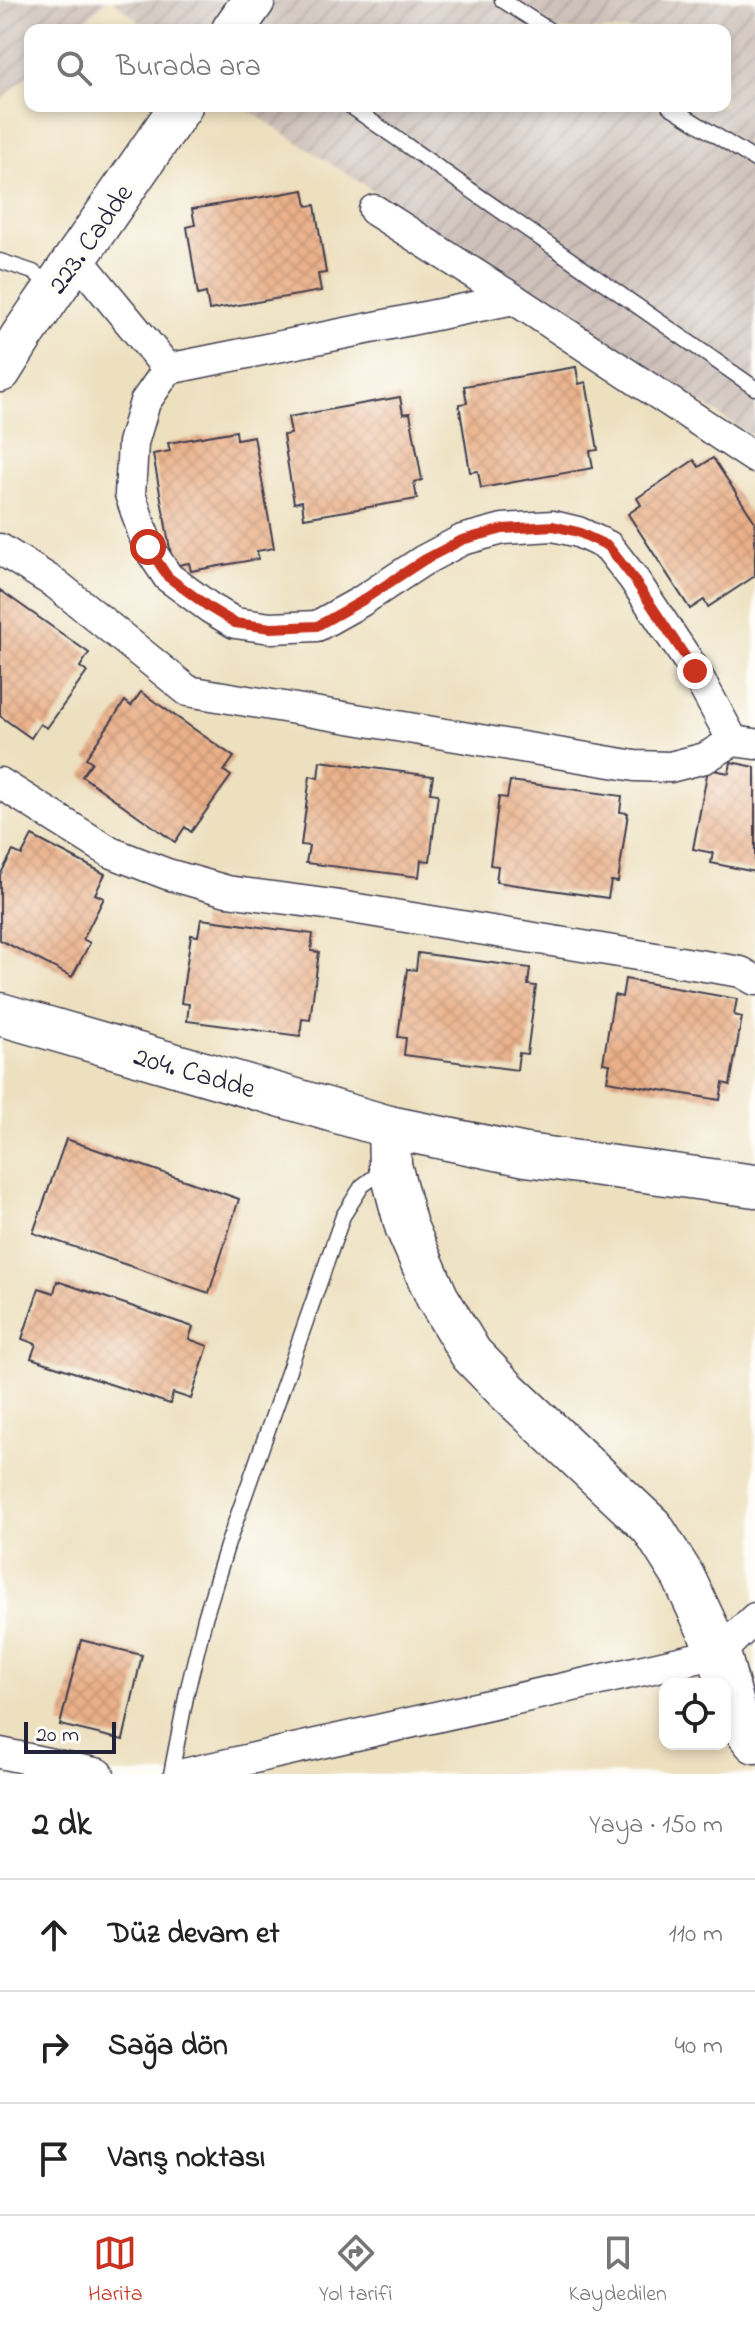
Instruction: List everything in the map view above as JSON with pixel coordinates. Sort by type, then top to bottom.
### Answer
[{"type":"main road","name":"223. Cadde","points":[[0,371],[177,112]]},
{"type":"main road","name":"204. Cadde","points":[[0,1014],[390,1146],[526,1155],[755,1186]]},
{"type":"main road","points":[[390,1146],[406,1226],[437,1297],[471,1354],[652,1527],[683,1576],[719,1653],[737,1719],[755,1742]]},
{"type":"street","points":[[374,210],[755,458]]},
{"type":"street","points":[[66,272],[168,369]]},
{"type":"street","points":[[0,549],[56,584],[188,691],[635,766],[670,767],[705,758],[744,742],[608,546],[578,532],[553,526],[503,529],[462,540],[317,626],[271,628],[235,623],[210,608],[168,577],[148,547],[130,494],[133,443],[145,402],[168,369],[514,299]]},
{"type":"street","points":[[0,783],[110,852],[167,874],[227,891],[333,905],[741,972],[755,980]]},
{"type":"street","points":[[184,1774],[719,1653],[755,1618]]},
{"type":"street","points":[[0,1753],[99,1774]]},
{"type":"lane","points":[[502,0],[540,24]]},
{"type":"lane","points":[[359,112],[755,388]]},
{"type":"lane","points":[[679,112],[755,160]]},
{"type":"lane","points":[[0,261],[33,272],[66,272]]},
{"type":"lane","points":[[171,1774],[205,1618],[227,1546],[343,1216],[390,1146]]},
{"type":"shaded area","points":[[0,0],[106,0],[81,24],[24,24],[24,79],[0,101]]},
{"type":"shaded area","points":[[113,0],[755,0],[755,438],[251,112],[731,112],[731,24],[142,24]]},
{"type":"building","points":[[304,190],[307,206],[315,205],[326,273],[318,274],[321,291],[209,310],[206,293],[198,295],[187,227],[195,225],[192,209]]},
{"type":"building","points":[[576,367],[579,384],[586,382],[598,450],[590,451],[593,468],[481,488],[478,471],[470,472],[459,404],[467,403],[464,386]]},
{"type":"building","points":[[400,397],[403,414],[410,413],[422,480],[414,482],[417,499],[304,518],[302,501],[294,503],[283,435],[291,434],[288,417]]},
{"type":"building","points":[[236,431],[237,439],[254,436],[274,548],[257,551],[258,559],[191,571],[189,563],[173,566],[153,454],[170,451],[168,443]]},
{"type":"building","points":[[713,458],[755,522],[755,576],[708,607],[704,600],[690,609],[628,514],[641,505],[637,498],[694,460],[699,467]]},
{"type":"building","points":[[0,590],[89,653],[80,667],[87,672],[47,728],[40,724],[31,738],[0,716]]},
{"type":"building","points":[[141,692],[234,757],[224,771],[231,776],[191,832],[185,827],[175,842],[82,776],[92,762],[86,758],[125,701],[131,706]]},
{"type":"building","points":[[320,761],[433,776],[430,793],[438,794],[430,861],[421,860],[419,877],[306,863],[309,846],[301,845],[310,776],[318,778]]},
{"type":"building","points":[[731,762],[755,767],[755,872],[711,863],[713,853],[693,849],[708,769],[729,773]]},
{"type":"building","points":[[510,781],[622,796],[620,812],[628,813],[618,882],[611,881],[608,898],[496,882],[498,866],[490,865],[499,797],[507,798]]},
{"type":"building","points":[[32,836],[105,874],[95,894],[104,898],[83,939],[90,943],[72,977],[0,940],[0,875],[13,851],[22,855]]},
{"type":"building","points":[[201,919],[313,934],[311,951],[319,952],[310,1020],[302,1019],[300,1036],[187,1021],[189,1004],[181,1003],[191,935],[198,936]]},
{"type":"building","points":[[418,953],[530,968],[528,985],[536,986],[527,1054],[519,1053],[517,1070],[404,1055],[406,1038],[398,1037],[407,969],[416,970]]},
{"type":"building","points":[[625,979],[737,999],[734,1015],[742,1017],[730,1085],[723,1083],[720,1100],[607,1081],[610,1064],[603,1063],[614,995],[622,997]]},
{"type":"building","points":[[66,1139],[239,1199],[209,1293],[33,1233]]},
{"type":"building","points":[[57,1281],[193,1327],[189,1339],[208,1346],[191,1399],[173,1393],[170,1404],[31,1358],[36,1344],[22,1339],[39,1288],[54,1293]]},
{"type":"building","points":[[81,1640],[142,1655],[123,1740],[60,1725]]},
{"type":"route","points":[[148,547],[168,577],[235,623],[271,628],[317,626],[462,540],[503,529],[553,526],[578,532],[608,546],[695,671]]}]
